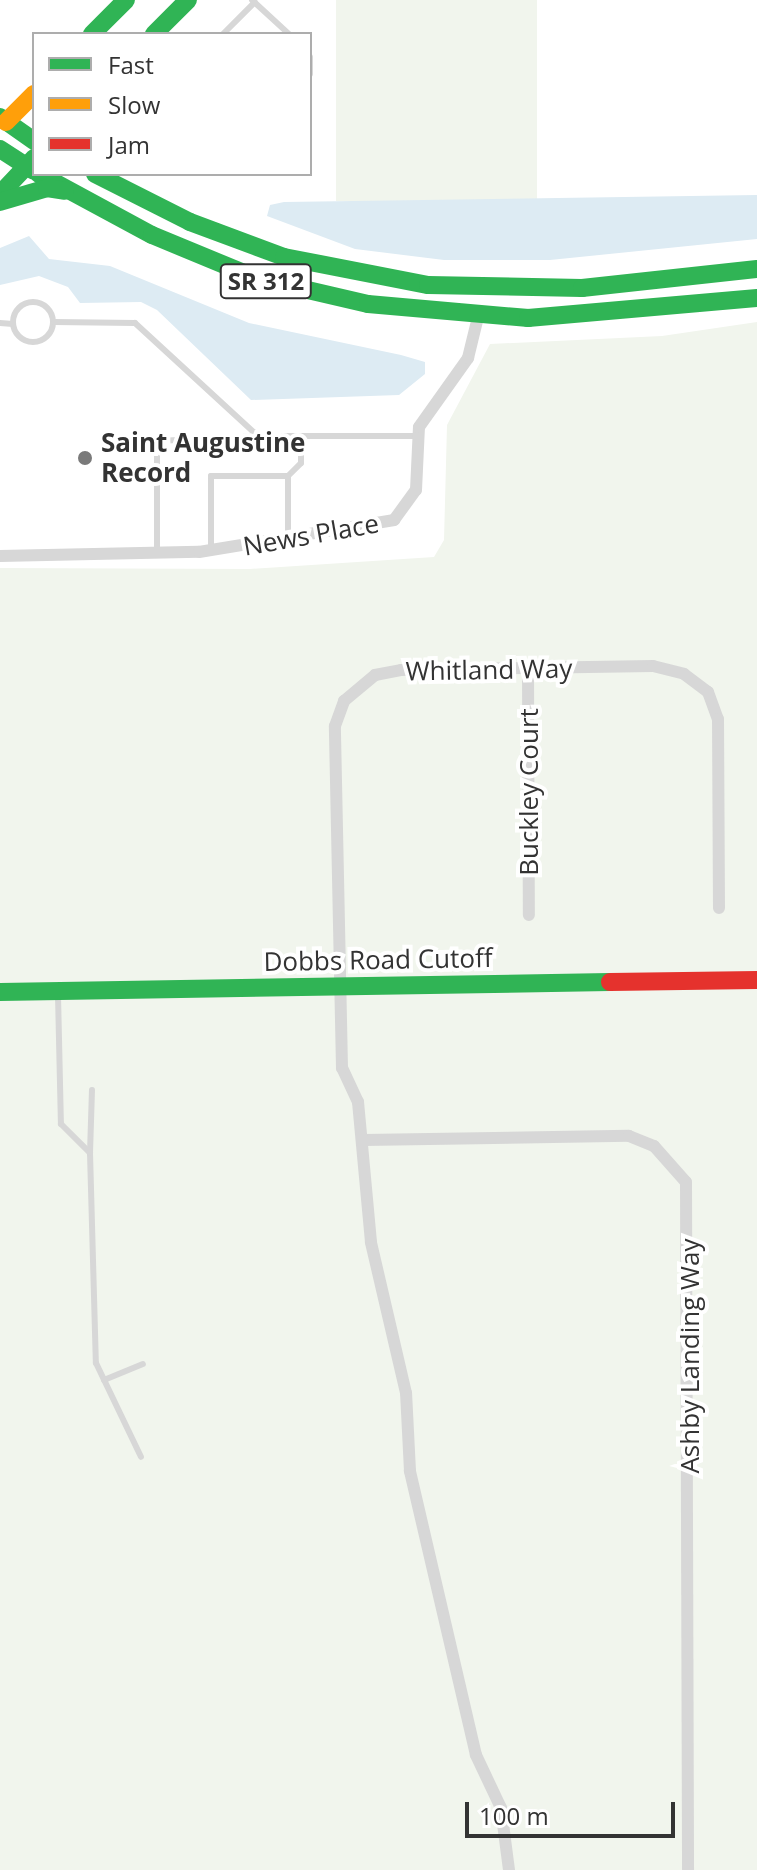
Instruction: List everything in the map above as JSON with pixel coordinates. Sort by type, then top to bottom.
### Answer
[{"type":"main road","points":[[94,32],[126,0]]},
{"type":"main road","points":[[156,32],[188,0]]},
{"type":"main road","points":[[32,96],[2,123],[32,140]]},
{"type":"main road","name":"SR 312","points":[[0,149],[32,166]]},
{"type":"main road","points":[[0,194],[32,168]]},
{"type":"main road","name":"SR 312","points":[[46,176],[70,192],[256,278],[368,304],[478,317],[581,316],[757,298]]},
{"type":"main road","name":"SR 312","points":[[100,176],[235,241],[330,268],[481,290],[599,286],[757,269]]},
{"type":"main road","points":[[0,202],[47,188],[70,192]]},
{"type":"main road","points":[[478,317],[497,300],[589,298],[599,286]]},
{"type":"main road","name":"Dobbs Road Cutoff","points":[[0,992],[757,980]]},
{"type":"street","name":"News Place","points":[[0,556],[211,551],[288,535],[369,528],[404,512],[416,490],[418,436],[431,404],[468,358],[478,317]]},
{"type":"street","name":"Whitland Way","points":[[341,987],[335,726],[344,701],[375,675],[653,666],[684,674],[708,692],[718,719],[719,908]]},
{"type":"street","name":"Buckley Court","points":[[528,669],[529,915]]},
{"type":"street","points":[[341,987],[342,1068],[358,1102],[375,1264],[406,1393],[410,1471],[476,1755],[501,1808],[509,1870]]},
{"type":"street","name":"Ashby Landing Way","points":[[364,1140],[629,1136],[654,1146],[686,1182],[688,1870]]},
{"type":"lane","points":[[225,32],[254,1],[287,32]]},
{"type":"lane","points":[[0,323],[13,324],[31,342],[44,339],[54,322],[50,310],[33,302],[20,306],[13,324]]},
{"type":"lane","points":[[54,322],[135,323],[258,436]]},
{"type":"lane","points":[[157,554],[157,441],[258,436],[418,436]]},
{"type":"lane","points":[[288,535],[288,476],[301,463],[301,436]]},
{"type":"lane","points":[[211,551],[211,476],[288,476]]},
{"type":"lane","points":[[57,991],[61,1124],[90,1153]]},
{"type":"lane","points":[[92,1090],[92,1321],[104,1380],[141,1457]]},
{"type":"lane","points":[[104,1380],[143,1364]]},
{"type":"shaded area","points":[[336,0],[537,0],[537,201],[336,201]]},
{"type":"shaded area","points":[[757,195],[757,239],[550,260],[444,260],[355,249],[267,216],[270,205],[284,202]]},
{"type":"shaded area","points":[[29,236],[49,259],[110,266],[249,323],[425,362],[425,374],[399,395],[251,400],[157,310],[141,302],[80,303],[68,287],[39,276],[0,285],[0,248]]},
{"type":"shaded area","points":[[757,322],[757,972],[0,984],[0,568],[250,569],[434,557],[444,540],[447,425],[490,344],[662,336]]},
{"type":"shaded area","points":[[0,988],[757,988],[757,1870],[0,1870]]},
{"type":"traffic: fast","points":[[94,32],[126,0]]},
{"type":"traffic: fast","points":[[156,32],[188,0]]},
{"type":"traffic: fast","points":[[0,117],[32,140]]},
{"type":"traffic: fast","points":[[0,149],[32,170]]},
{"type":"traffic: fast","points":[[0,194],[32,160]]},
{"type":"traffic: fast","points":[[43,176],[152,235],[256,278],[368,304],[528,318],[757,298]]},
{"type":"traffic: fast","points":[[99,176],[190,222],[284,257],[428,285],[582,288],[757,269]]},
{"type":"traffic: fast","points":[[0,202],[47,188],[65,191]]},
{"type":"traffic: fast","points":[[0,992],[610,982]]},
{"type":"traffic: slow","points":[[6,122],[32,96]]},
{"type":"traffic: jam","points":[[610,982],[757,980]]},
{"type":"place","name":"Saint Augustine Record","points":[[85,458]]}]
